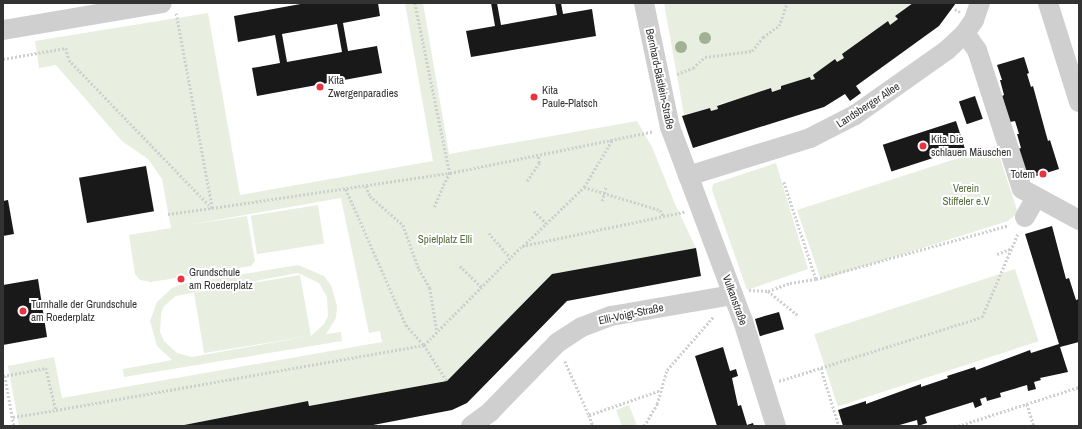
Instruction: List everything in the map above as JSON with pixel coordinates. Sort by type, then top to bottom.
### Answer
[{"type":"street","name":"Bernhard-Bästlein-Straße","points":[[644,3],[658,78],[670,127],[688,176]]},
{"type":"street","name":"Landsberger Allee","points":[[688,176],[810,138],[835,127],[931,62],[965,33],[974,20],[980,3]]},
{"type":"street","points":[[1048,3],[1079,102]]},
{"type":"street","points":[[3,30],[169,7]]},
{"type":"street","points":[[965,33],[977,50],[1022,189],[1079,220]]},
{"type":"street","name":"Vulkanstraße","points":[[688,176],[700,207],[728,296],[763,386],[776,426]]},
{"type":"street","points":[[1024,219],[1036,197]]},
{"type":"street","name":"Elli-Voigt-Straße","points":[[471,426],[490,412],[557,343],[582,327],[611,316],[728,296]]},
{"type":"path","points":[[415,3],[450,173],[434,207]]},
{"type":"path","points":[[658,78],[693,68],[705,58],[752,51],[763,37],[779,26],[788,3]]},
{"type":"path","points":[[169,7],[212,208]]},
{"type":"path","points":[[3,59],[66,48],[69,60],[212,208]]},
{"type":"path","points":[[168,214],[450,173],[670,127]]},
{"type":"path","points":[[13,418],[424,345],[522,246],[584,187],[613,139]]},
{"type":"path","points":[[528,181],[539,163],[538,155]]},
{"type":"path","points":[[784,182],[816,279]]},
{"type":"path","points":[[366,186],[370,196],[403,225],[419,269],[430,288],[437,332]]},
{"type":"path","points":[[602,201],[606,186]]},
{"type":"path","points":[[584,187],[660,210],[664,217]]},
{"type":"path","points":[[346,189],[406,325],[424,345],[447,380]]},
{"type":"path","points":[[522,246],[664,217],[700,207]]},
{"type":"path","points":[[534,211],[546,223]]},
{"type":"path","points":[[644,426],[657,404],[667,370],[722,306],[728,296],[747,289],[768,291],[790,283],[816,279],[1024,219]]},
{"type":"path","points":[[763,386],[982,318],[1024,219]]},
{"type":"path","points":[[489,233],[511,258]]},
{"type":"path","points":[[997,254],[1011,249]]},
{"type":"path","points":[[460,266],[482,287]]},
{"type":"path","points":[[768,291],[799,316]]},
{"type":"path","points":[[557,343],[593,426]]},
{"type":"path","points":[[14,426],[4,376],[46,368],[56,410]]},
{"type":"path","points":[[821,368],[839,426]]},
{"type":"path","points":[[958,426],[1079,387]]},
{"type":"path","points":[[589,415],[661,390]]},
{"type":"path","points":[[1027,404],[1034,426]]},
{"type":"path","points":[[974,421],[976,426]]},
{"type":"green space","name":"Spielplatz Elli","points":[[405,3],[423,3],[449,154],[637,121],[652,147],[675,204],[696,248],[552,274],[447,381],[309,406],[308,401],[179,426],[19,426],[8,366],[54,357],[62,398],[382,342],[380,331],[369,333],[341,198],[187,225],[247,216],[255,261],[251,266],[151,282],[140,280],[135,274],[129,235],[171,228],[162,179],[148,159],[122,141],[56,65],[39,68],[35,41],[208,13],[240,195],[433,161]]},
{"type":"green space","points":[[664,3],[913,3],[895,16],[898,19],[890,25],[887,22],[842,54],[844,58],[837,62],[835,59],[813,75],[815,79],[811,80],[809,77],[781,86],[781,89],[772,92],[771,89],[717,105],[718,109],[711,111],[710,108],[684,115]]},
{"type":"green space","name":"Verein Stiffeler e.V","points":[[996,146],[1018,213],[1008,221],[821,280],[797,210]]},
{"type":"green space","points":[[776,163],[808,269],[747,290],[712,190],[713,184]]},
{"type":"green space","points":[[318,205],[324,244],[257,254],[251,216]]},
{"type":"green space","points":[[298,265],[324,276],[331,285],[337,306],[336,318],[326,334],[341,332],[342,341],[124,377],[123,369],[172,360],[157,346],[150,321],[157,302],[172,288],[182,284]],"holes":[[[298,273],[319,283],[327,297],[328,316],[324,324],[311,336],[300,275],[194,293],[204,353],[310,336],[192,357],[177,353],[164,341],[160,332],[161,314],[164,306],[176,296]]]},
{"type":"green space","points":[[1015,269],[1038,341],[838,406],[814,334]]},
{"type":"green space","points":[[629,405],[637,426],[622,426],[616,410]]},
{"type":"building","points":[[306,3],[378,3],[380,16],[343,23],[348,51],[377,46],[382,73],[257,96],[252,68],[280,63],[275,35],[238,42],[234,16]],"holes":[[[337,24],[342,52],[287,62],[282,34]]]},
{"type":"building","points":[[491,3],[497,3],[501,25],[557,15],[555,3],[561,3],[563,14],[592,9],[596,36],[471,57],[466,31],[495,26]]},
{"type":"building","points":[[913,3],[956,3],[939,26],[856,86],[861,93],[850,101],[845,94],[824,107],[693,148],[682,116],[710,108],[711,111],[718,109],[717,106],[771,88],[772,92],[781,89],[781,86],[810,77],[811,80],[815,79],[813,75],[835,59],[837,62],[844,58],[842,54],[888,21],[890,25],[898,19],[895,16]]},
{"type":"building","points":[[1024,57],[1029,73],[1027,74],[1031,87],[1033,86],[1048,141],[1050,140],[1059,169],[1027,179],[1018,149],[1021,148],[1017,134],[1019,134],[1015,121],[1010,122],[1002,96],[1004,95],[1000,80],[1002,80],[997,65]]},
{"type":"building","points":[[975,96],[983,119],[967,124],[959,102]]},
{"type":"building","name":"Kita Die schlauen Mäuschen","points":[[956,121],[965,148],[891,171],[883,145]]},
{"type":"building","points":[[146,166],[154,211],[87,223],[79,178]]},
{"type":"building","points":[[8,200],[14,234],[3,236],[3,201]]},
{"type":"building","points":[[1052,226],[1066,279],[1069,278],[1076,300],[1079,299],[1079,342],[1060,347],[1068,372],[1040,378],[1041,380],[1034,382],[1036,389],[1028,391],[1027,385],[1000,393],[1001,397],[987,401],[986,397],[980,399],[982,405],[975,408],[973,402],[925,417],[927,423],[918,426],[917,420],[896,426],[843,426],[838,410],[866,401],[866,404],[921,384],[921,387],[948,378],[947,376],[975,367],[976,370],[1030,350],[1031,353],[1059,344],[1025,234]]},
{"type":"building","points":[[696,248],[701,276],[567,301],[467,403],[452,410],[368,426],[179,426],[308,401],[309,406],[447,381],[552,274]]},
{"type":"building","name":"Turnhalle der Grundschule am Roederplatz","points":[[38,279],[47,337],[3,345],[3,285]]},
{"type":"building","points":[[779,312],[784,329],[760,336],[755,319]]},
{"type":"building","points":[[723,347],[730,371],[736,369],[738,376],[732,378],[738,406],[741,405],[747,425],[753,423],[754,426],[717,426],[695,356]]},
{"type":"place","name":"Kita Zwergenparadies","points":[[320,87]]},
{"type":"place","name":"Kita Paule-Platsch","points":[[534,97]]},
{"type":"place","name":"Kita Die schlauen Mäuschen","points":[[923,146]]},
{"type":"place","name":"Totem","points":[[1043,174]]},
{"type":"place","name":"Grundschule am Roederplatz","points":[[181,279]]},
{"type":"place","name":"Turnhalle der Grundschule am Roederplatz","points":[[23,311]]}]
